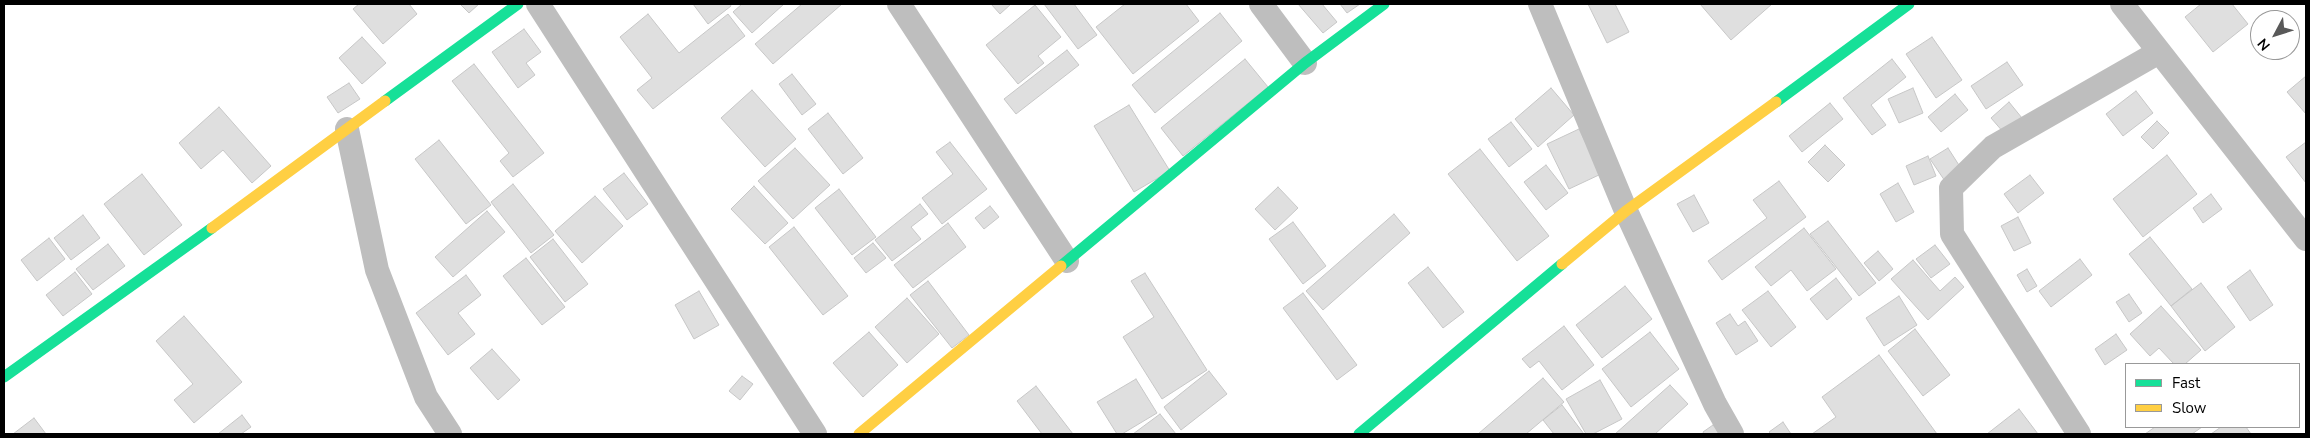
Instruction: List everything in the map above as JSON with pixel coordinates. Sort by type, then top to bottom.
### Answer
[{"type":"street","points":[[4,377],[117,297],[518,4]]},
{"type":"street","points":[[538,4],[815,434]]},
{"type":"street","points":[[900,4],[1067,261]]},
{"type":"street","points":[[1261,4],[1305,63]]},
{"type":"street","points":[[859,434],[1305,63],[1384,4]]},
{"type":"street","points":[[1540,4],[1626,212],[1716,404],[1732,434]]},
{"type":"street","points":[[1359,434],[1626,212],[1909,4]]},
{"type":"street","points":[[2122,4],[2306,240]]},
{"type":"street","points":[[2078,434],[1952,234],[1951,188],[1993,147],[2158,52]]},
{"type":"street","points":[[347,129],[377,270],[426,397],[450,434]]},
{"type":"building","points":[[359,4],[409,4],[417,14],[383,44],[353,9]]},
{"type":"building","points":[[460,4],[479,4],[469,13]]},
{"type":"building","points":[[693,4],[730,4],[731,6],[708,24]]},
{"type":"building","points":[[742,4],[784,4],[752,33],[733,12]]},
{"type":"building","points":[[802,4],[842,4],[773,64],[755,44]]},
{"type":"building","points":[[991,4],[1011,4],[1000,14]]},
{"type":"building","points":[[1044,4],[1074,4],[1097,35],[1078,49]]},
{"type":"building","points":[[1125,4],[1186,4],[1199,21],[1133,74],[1096,27]]},
{"type":"building","points":[[1298,4],[1322,4],[1337,22],[1323,33]]},
{"type":"building","points":[[1340,4],[1360,4],[1347,13]]},
{"type":"building","points":[[1588,4],[1615,4],[1629,32],[1607,43]]},
{"type":"building","points":[[1700,4],[1772,4],[1731,40]]},
{"type":"building","points":[[2201,4],[2232,4],[2248,24],[2213,52],[2185,17]]},
{"type":"building","points":[[1035,5],[1061,37],[1038,56],[1044,63],[1018,84],[986,45]]},
{"type":"building","points":[[1220,13],[1242,41],[1155,113],[1132,85]]},
{"type":"building","points":[[648,14],[679,53],[728,14],[745,36],[653,109],[637,90],[652,78],[620,37]]},
{"type":"building","points":[[524,29],[541,52],[526,63],[535,75],[518,88],[492,52]]},
{"type":"building","points":[[362,37],[386,63],[362,84],[339,58]]},
{"type":"building","points":[[1932,37],[1962,80],[1936,98],[1906,54]]},
{"type":"building","points":[[1067,50],[1079,65],[1016,114],[1004,99]]},
{"type":"building","points":[[1245,59],[1268,87],[1183,156],[1161,128]]},
{"type":"building","points":[[1892,59],[1906,77],[1871,105],[1886,125],[1872,135],[1843,98]]},
{"type":"building","points":[[2007,62],[2023,85],[1986,109],[1971,86]]},
{"type":"building","points":[[474,64],[544,153],[513,177],[500,161],[509,153],[452,81]]},
{"type":"building","points":[[792,74],[816,104],[802,115],[779,84]]},
{"type":"building","points":[[2306,76],[2306,114],[2287,92]]},
{"type":"building","points":[[349,83],[360,99],[338,113],[327,97]]},
{"type":"building","points":[[1551,88],[1574,115],[1538,147],[1515,119]]},
{"type":"building","points":[[1913,88],[1923,113],[1899,123],[1888,99]]},
{"type":"building","points":[[752,90],[796,139],[765,167],[721,118]]},
{"type":"building","points":[[2136,91],[2153,113],[2123,136],[2106,114]]},
{"type":"building","points":[[1955,94],[1968,110],[1941,132],[1928,117]]},
{"type":"building","points":[[2009,102],[2022,118],[2004,133],[1991,118]]},
{"type":"building","points":[[1830,103],[1843,119],[1802,152],[1789,136]]},
{"type":"building","points":[[1129,105],[1170,171],[1134,192],[1094,126]]},
{"type":"building","points":[[219,107],[271,166],[252,183],[223,150],[201,169],[179,143]]},
{"type":"building","points":[[828,113],[863,158],[843,174],[808,129]]},
{"type":"building","points":[[2157,121],[2169,133],[2153,149],[2141,137]]},
{"type":"building","points":[[1511,122],[1532,149],[1509,167],[1488,139]]},
{"type":"building","points":[[1579,129],[1601,174],[1569,189],[1547,144]]},
{"type":"building","points":[[439,140],[491,205],[466,224],[415,159]]},
{"type":"building","points":[[950,142],[987,189],[942,224],[922,198],[953,174],[936,152]]},
{"type":"building","points":[[2306,142],[2306,183],[2286,157]]},
{"type":"building","points":[[1825,145],[1845,165],[1828,182],[1808,162]]},
{"type":"building","points":[[795,148],[830,185],[793,219],[758,181]]},
{"type":"building","points":[[1948,148],[1964,173],[1947,184],[1930,159]]},
{"type":"building","points":[[1480,149],[1549,236],[1517,261],[1448,174]]},
{"type":"building","points":[[2167,155],[2197,194],[2143,237],[2113,199]]},
{"type":"building","points":[[1928,156],[1936,176],[1914,185],[1906,166]]},
{"type":"building","points":[[1546,165],[1568,193],[1546,210],[1524,182]]},
{"type":"building","points":[[624,173],[648,204],[627,220],[603,189]]},
{"type":"building","points":[[142,174],[182,225],[144,255],[104,204]]},
{"type":"building","points":[[2030,175],[2044,193],[2018,213],[2004,194]]},
{"type":"building","points":[[1779,181],[1806,217],[1722,280],[1708,261],[1767,218],[1753,200]]},
{"type":"building","points":[[1898,183],[1914,212],[1896,222],[1880,194]]},
{"type":"building","points":[[513,184],[554,235],[531,253],[491,202]]},
{"type":"building","points":[[754,186],[788,223],[765,244],[731,209]]},
{"type":"building","points":[[1278,187],[1298,208],[1275,230],[1255,209]]},
{"type":"building","points":[[839,189],[876,237],[852,255],[815,208]]},
{"type":"building","points":[[2211,194],[2222,209],[2203,223],[2193,208]]},
{"type":"building","points":[[1694,195],[1709,223],[1693,232],[1677,204]]},
{"type":"building","points":[[595,196],[623,226],[582,263],[555,231]]},
{"type":"building","points":[[920,204],[928,214],[911,227],[921,239],[892,261],[875,240]]},
{"type":"building","points":[[990,206],[999,217],[984,229],[975,218]]},
{"type":"building","points":[[487,211],[505,232],[453,277],[435,257]]},
{"type":"building","points":[[1394,214],[1410,233],[1323,310],[1306,291]]},
{"type":"building","points":[[83,215],[100,238],[71,260],[54,238]]},
{"type":"building","points":[[2018,217],[2031,243],[2014,251],[2001,226]]},
{"type":"building","points":[[1828,221],[1876,283],[1859,296],[1810,234]]},
{"type":"building","points":[[1293,222],[1326,266],[1303,284],[1269,239]]},
{"type":"building","points":[[948,223],[966,247],[913,288],[894,265]]},
{"type":"building","points":[[794,227],[848,296],[823,315],[769,247]]},
{"type":"building","points":[[1804,228],[1836,269],[1807,291],[1791,270],[1771,286],[1755,267]]},
{"type":"building","points":[[2150,237],[2192,289],[2171,306],[2129,254]]},
{"type":"building","points":[[49,238],[65,259],[37,281],[21,260]]},
{"type":"building","points":[[553,239],[588,284],[565,302],[530,257]]},
{"type":"building","points":[[873,243],[886,258],[866,273],[854,258]]},
{"type":"building","points":[[108,244],[125,266],[93,290],[76,269]]},
{"type":"building","points":[[1935,245],[1950,264],[1931,278],[1916,259]]},
{"type":"building","points":[[1878,251],[1893,269],[1879,281],[1864,263]]},
{"type":"building","points":[[526,258],[565,307],[542,325],[503,276]]},
{"type":"building","points":[[2080,259],[2092,275],[2051,307],[2039,291]]},
{"type":"building","points":[[1913,260],[1940,291],[1955,277],[1964,287],[1928,320],[1891,279]]},
{"type":"building","points":[[1428,267],[1464,312],[1443,328],[1408,283]]},
{"type":"building","points":[[2027,269],[2037,286],[2027,292],[2017,275]]},
{"type":"building","points":[[2250,270],[2273,305],[2250,321],[2227,287]]},
{"type":"building","points":[[75,272],[92,294],[63,316],[46,295]]},
{"type":"building","points":[[1145,273],[1207,370],[1162,399],[1123,337],[1154,317],[1131,281]]},
{"type":"building","points":[[466,275],[481,295],[458,313],[475,334],[448,355],[416,313]]},
{"type":"building","points":[[1836,278],[1852,299],[1827,320],[1810,299]]},
{"type":"building","points":[[928,281],[969,335],[952,348],[910,295]]},
{"type":"building","points":[[2201,283],[2235,327],[2205,351],[2171,306]]},
{"type":"building","points":[[1625,286],[1652,319],[1602,358],[1576,325]]},
{"type":"building","points":[[699,291],[719,325],[694,339],[675,305]]},
{"type":"building","points":[[1768,291],[1796,327],[1771,347],[1742,310]]},
{"type":"building","points":[[1303,293],[1357,365],[1337,380],[1283,308]]},
{"type":"building","points":[[2129,294],[2142,313],[2129,322],[2116,302]]},
{"type":"building","points":[[1899,296],[1917,325],[1884,346],[1866,318]]},
{"type":"building","points":[[907,298],[939,334],[907,363],[875,327]]},
{"type":"building","points":[[2161,306],[2201,350],[2186,363],[2173,363],[2159,348],[2150,356],[2130,334]]},
{"type":"building","points":[[1730,314],[1738,326],[1745,321],[1758,341],[1736,355],[1716,323]]},
{"type":"building","points":[[184,316],[242,382],[194,423],[174,400],[193,384],[156,341]]},
{"type":"building","points":[[1564,326],[1594,365],[1562,390],[1539,361],[1530,368],[1522,359]]},
{"type":"building","points":[[1915,329],[1950,375],[1923,396],[1888,351]]},
{"type":"building","points":[[869,332],[898,365],[863,397],[833,363]]},
{"type":"building","points":[[1650,332],[1679,369],[1631,407],[1602,369]]},
{"type":"building","points":[[2116,334],[2127,350],[2105,365],[2095,349]]},
{"type":"building","points":[[492,349],[520,380],[498,400],[470,368]]},
{"type":"building","points":[[1879,355],[1937,434],[1812,434],[1836,417],[1822,397]]},
{"type":"building","points":[[1209,371],[1227,394],[1181,430],[1164,407]]},
{"type":"building","points":[[742,376],[753,384],[740,400],[729,391]]},
{"type":"building","points":[[1543,378],[1564,402],[1526,434],[1478,434]]},
{"type":"building","points":[[1136,379],[1157,413],[1122,434],[1117,434],[1097,402]]},
{"type":"building","points":[[1600,380],[1622,419],[1593,434],[1586,434],[1566,399]]},
{"type":"building","points":[[1670,385],[1688,404],[1655,434],[1615,434]]},
{"type":"building","points":[[1036,386],[1073,434],[1042,434],[1017,401]]},
{"type":"building","points":[[1562,405],[1584,434],[1554,434],[1543,420]]},
{"type":"building","points":[[2019,409],[2038,434],[1987,434]]},
{"type":"building","points":[[1160,414],[1176,434],[1133,434]]},
{"type":"building","points":[[242,415],[251,427],[241,434],[218,434]]},
{"type":"building","points":[[34,418],[46,434],[13,434]]},
{"type":"building","points":[[1783,422],[1791,434],[1771,434],[1769,432]]},
{"type":"building","points":[[1713,425],[1720,434],[1704,434],[1703,432]]},
{"type":"building","points":[[2154,428],[2201,428],[2192,434],[2145,434]]},
{"type":"building","points":[[2220,428],[2247,428],[2251,434],[2211,434]]},
{"type":"traffic: fast","points":[[385,101],[518,4]]},
{"type":"traffic: fast","points":[[1061,266],[1305,63],[1384,4]]},
{"type":"traffic: fast","points":[[1776,102],[1909,4]]},
{"type":"traffic: fast","points":[[4,377],[212,228]]},
{"type":"traffic: fast","points":[[1359,434],[1562,264]]},
{"type":"traffic: slow","points":[[212,228],[385,101]]},
{"type":"traffic: slow","points":[[1562,264],[1626,211],[1776,102]]},
{"type":"traffic: slow","points":[[859,434],[1061,266]]}]
